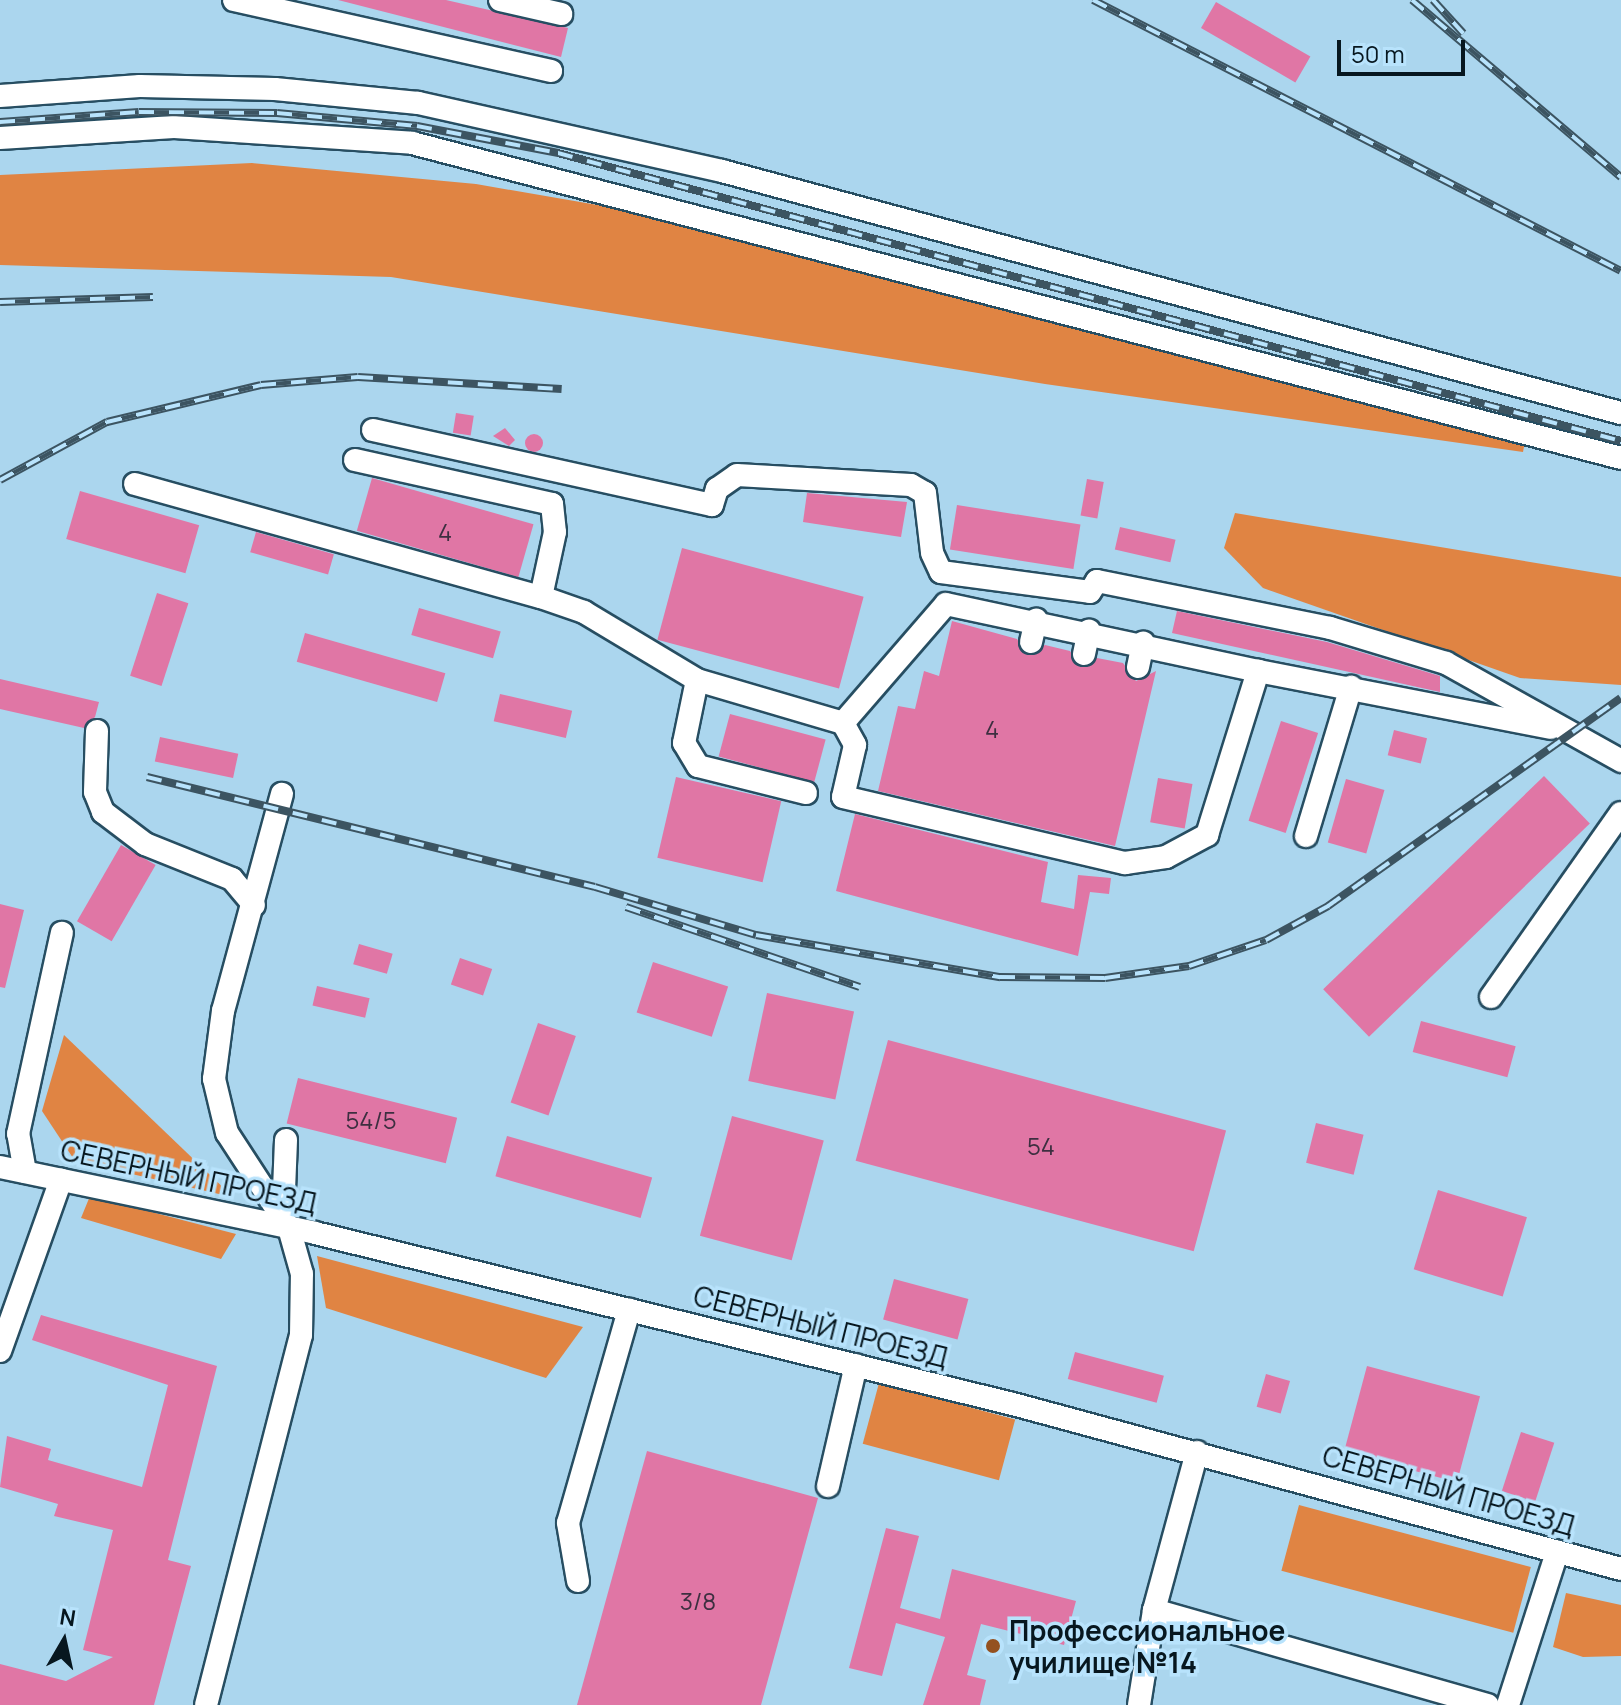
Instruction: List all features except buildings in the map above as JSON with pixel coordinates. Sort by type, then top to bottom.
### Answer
[{"type":"street","points":[[234,0],[551,71]]},
{"type":"street","points":[[500,0],[561,14]]},
{"type":"street","points":[[0,96],[155,87],[418,103],[722,171],[1621,413]]},
{"type":"street","points":[[0,138],[174,127],[412,143],[1621,458]]},
{"type":"street","points":[[373,430],[712,505],[717,489],[737,475],[911,485],[925,493],[941,572],[1090,592],[1097,581],[1330,628],[1446,663],[1621,761]]},
{"type":"street","points":[[355,460],[552,504],[555,532],[541,597]]},
{"type":"street","points":[[135,484],[541,597],[584,612],[697,680],[843,723],[855,745],[843,797],[1095,848],[1125,863],[1166,857],[1207,835],[1258,671]]},
{"type":"street","points":[[843,723],[937,610],[1034,631],[1089,631],[1258,671],[1567,731]]},
{"type":"street","points":[[1084,654],[1089,631]]},
{"type":"street","points":[[1138,667],[1143,643]]},
{"type":"street","points":[[697,680],[684,743],[698,766],[806,793]]},
{"type":"street","points":[[1306,836],[1351,687]]},
{"type":"street","points":[[97,731],[95,792],[103,812],[145,844],[232,879],[254,905]]},
{"type":"street","points":[[206,1705],[301,1335],[302,1274],[286,1222],[227,1133],[214,1079],[245,936],[282,794]]},
{"type":"street","points":[[1491,997],[1621,813]]},
{"type":"street","points":[[25,1172],[18,1134],[62,933]]},
{"type":"street","points":[[245,936],[268,933]]},
{"type":"street","points":[[286,1140],[286,1222]]},
{"type":"street","name":"СЕВЕРНЫЙ ПРОЕЗД","points":[[0,1167],[286,1222],[1197,1452],[1621,1569]]},
{"type":"street","points":[[0,1351],[61,1180]]},
{"type":"street","points":[[578,1581],[568,1523],[629,1310]]},
{"type":"street","points":[[828,1486],[856,1365]]},
{"type":"street","points":[[1139,1705],[1154,1610],[1197,1452]]},
{"type":"street","points":[[1508,1705],[1557,1552]]},
{"type":"street","points":[[1154,1610],[1488,1705]]},
{"type":"shaded area","points":[[252,163],[476,184],[690,221],[1526,436],[1523,452],[1045,384],[391,277],[0,265],[0,175]]},
{"type":"shaded area","points":[[1235,513],[1621,577],[1621,685],[1520,678],[1263,588],[1224,548]]},
{"type":"shaded area","points":[[64,1035],[232,1197],[75,1161],[42,1111]]},
{"type":"shaded area","points":[[90,1196],[236,1234],[221,1259],[81,1218]]},
{"type":"shaded area","points":[[317,1256],[583,1327],[546,1378],[326,1308]]},
{"type":"shaded area","points":[[879,1383],[1015,1419],[999,1480],[863,1444]]},
{"type":"shaded area","points":[[1299,1505],[1531,1567],[1513,1633],[1281,1571]]},
{"type":"shaded area","points":[[1566,1593],[1621,1605],[1621,1656],[1583,1657],[1553,1647]]},
{"type":"railway","points":[[1093,0],[1621,271]]},
{"type":"railway","points":[[1412,0],[1621,177]]},
{"type":"railway","points":[[1433,0],[1463,33]]},
{"type":"railway","points":[[0,122],[139,112],[277,113],[417,126],[558,153],[1621,441]]},
{"type":"railway","points":[[0,302],[153,297]]},
{"type":"railway","points":[[0,480],[107,422],[261,385],[358,377],[562,389]]},
{"type":"railway","points":[[147,777],[595,887],[756,935],[1000,977],[1105,978],[1189,966],[1266,940],[1328,906],[1621,698]]},
{"type":"railway","points":[[626,907],[860,987]]},
{"type":"place","name":"Профессиональное училище №14","points":[[993,1646]]}]
